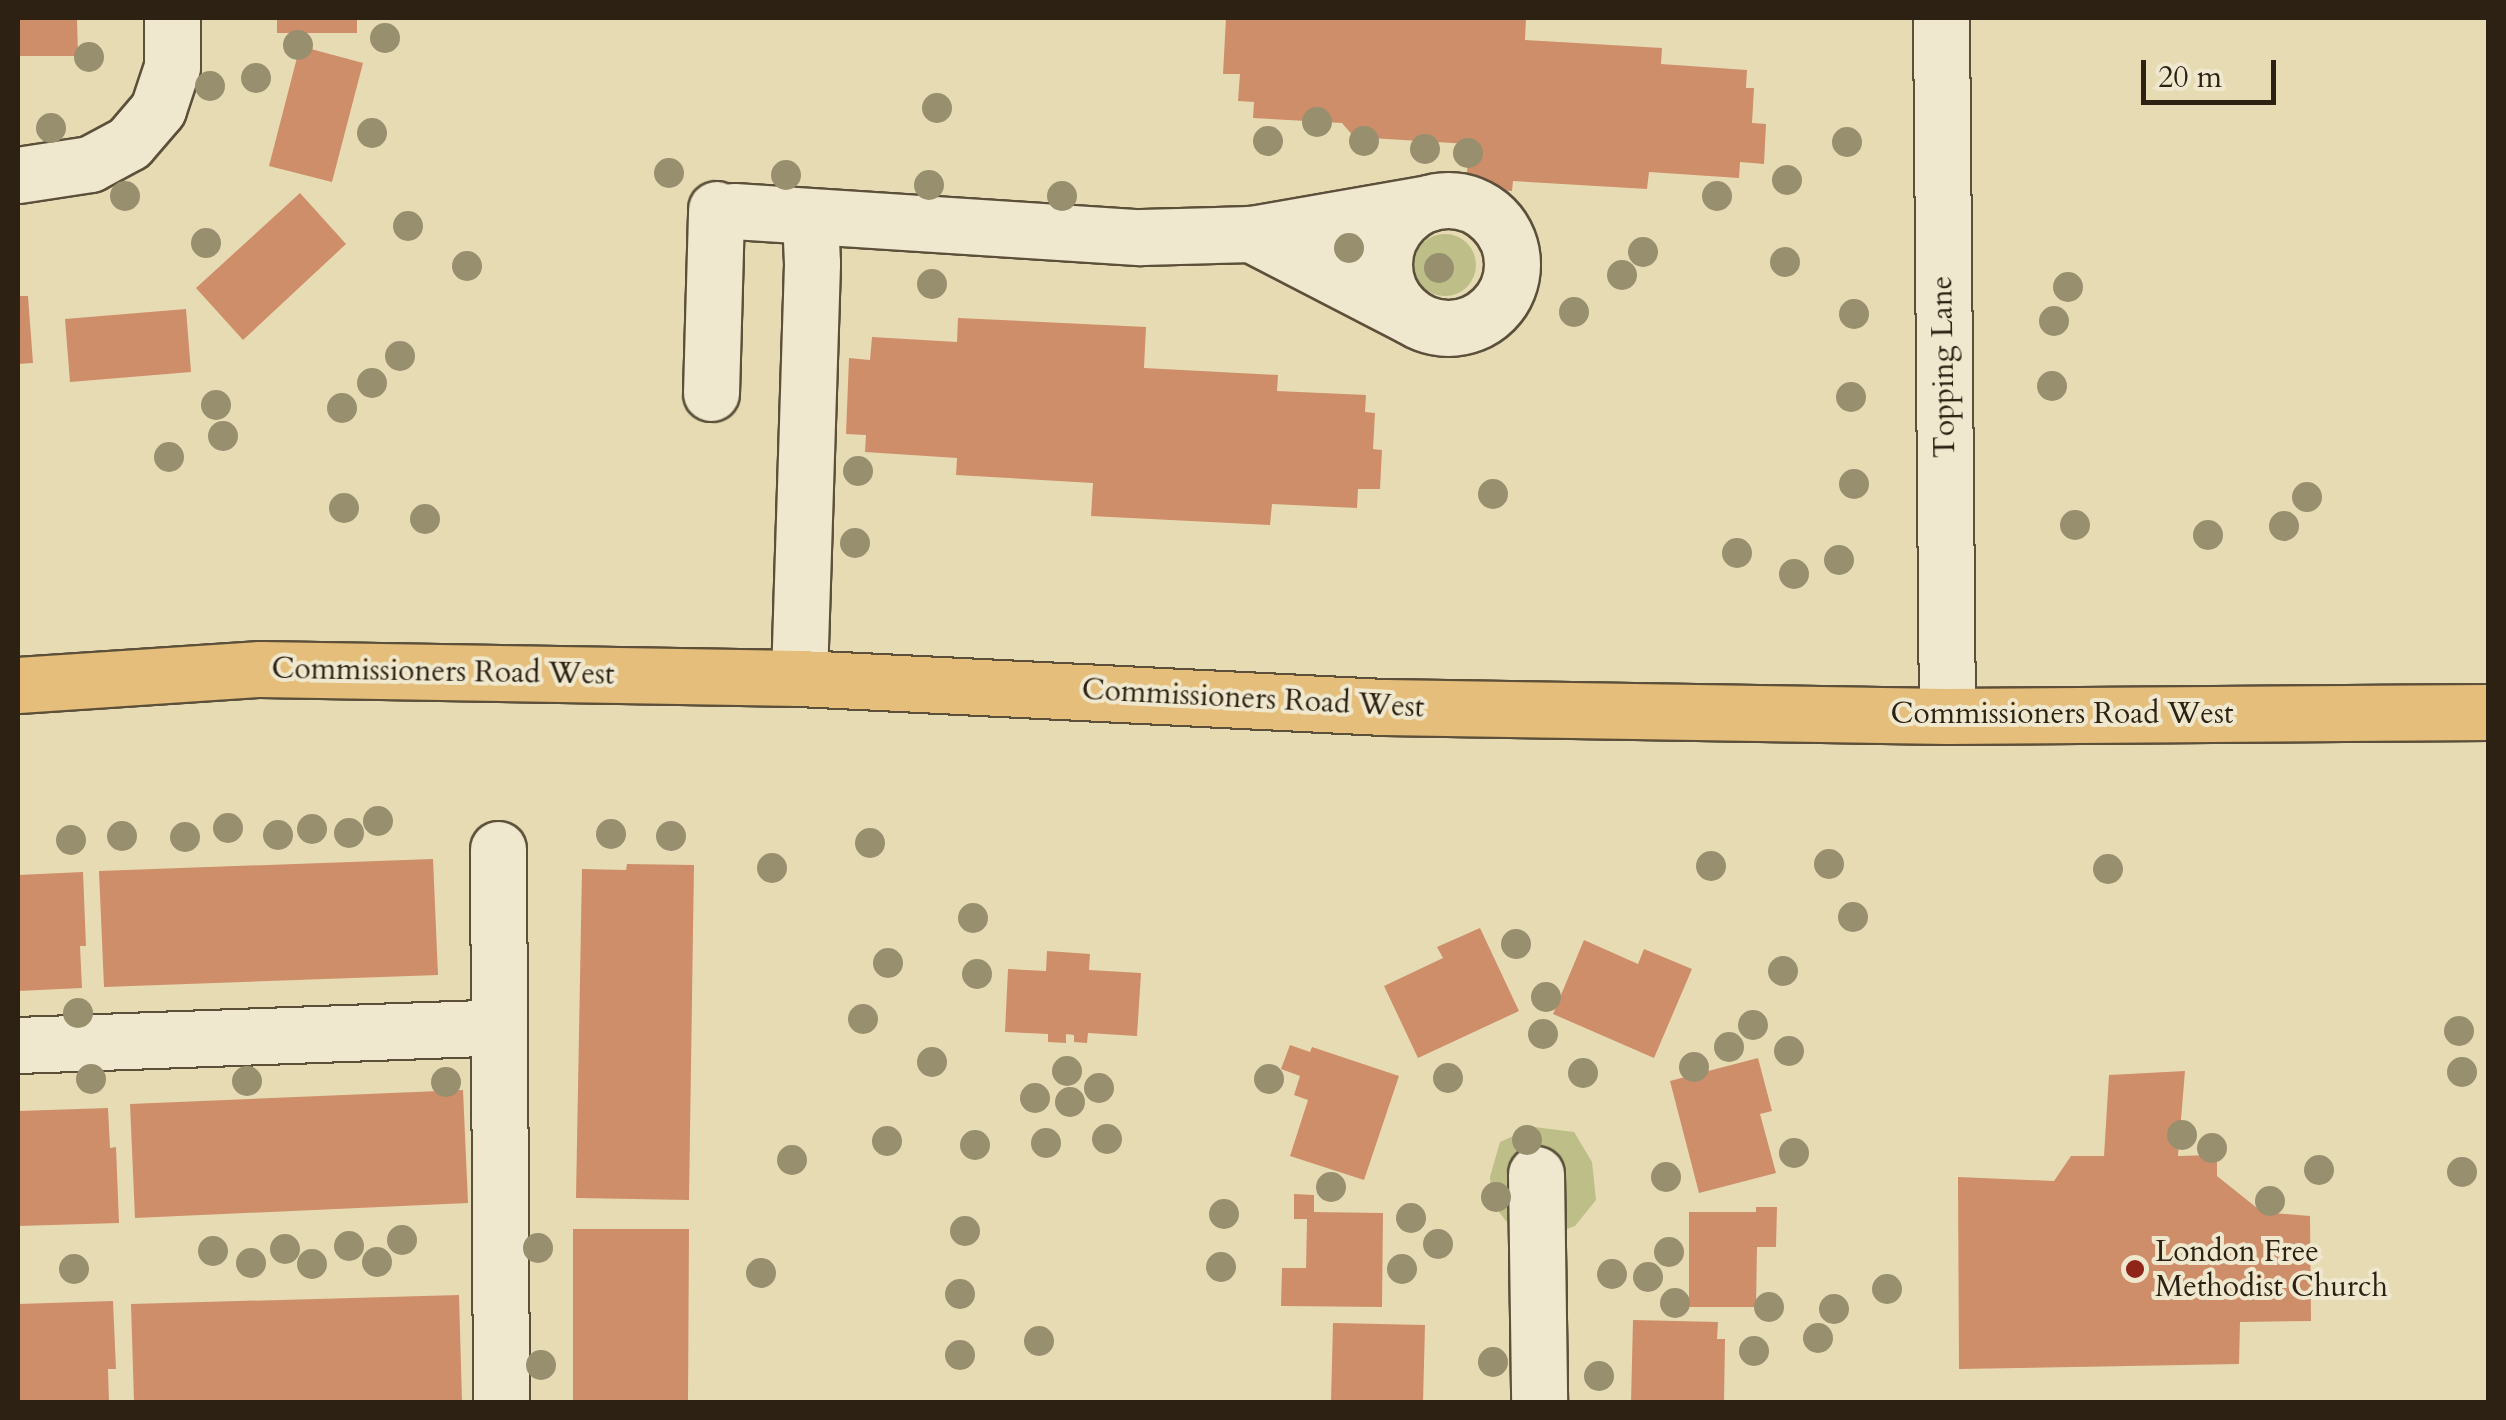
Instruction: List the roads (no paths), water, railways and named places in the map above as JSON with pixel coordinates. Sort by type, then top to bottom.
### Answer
[{"type":"main road","name":"Commissioners Road West","points":[[18,685],[260,669],[799,678],[1384,707],[1947,716],[2488,712]]},
{"type":"street","points":[[18,175],[90,164],[129,143],[158,109],[172,68],[172,18]]},
{"type":"street","name":"Topping Lane","points":[[1940,18],[1947,716]]},
{"type":"street","points":[[711,393],[725,210],[1141,237],[1252,234],[1428,203],[1462,202],[1490,216],[1508,242],[1512,273],[1500,302],[1476,322],[1442,328],[1410,316],[1252,234]]},
{"type":"street","points":[[1410,316],[1388,289],[1385,254],[1399,222],[1428,203]]},
{"type":"street","points":[[799,678],[812,263],[810,217]]},
{"type":"street","points":[[498,849],[501,1402]]},
{"type":"street","points":[[18,1044],[499,1027]]},
{"type":"street","points":[[1536,1174],[1538,1402]]},
{"type":"place","name":"London Free Methodist Church","points":[[2135,1269]]}]
